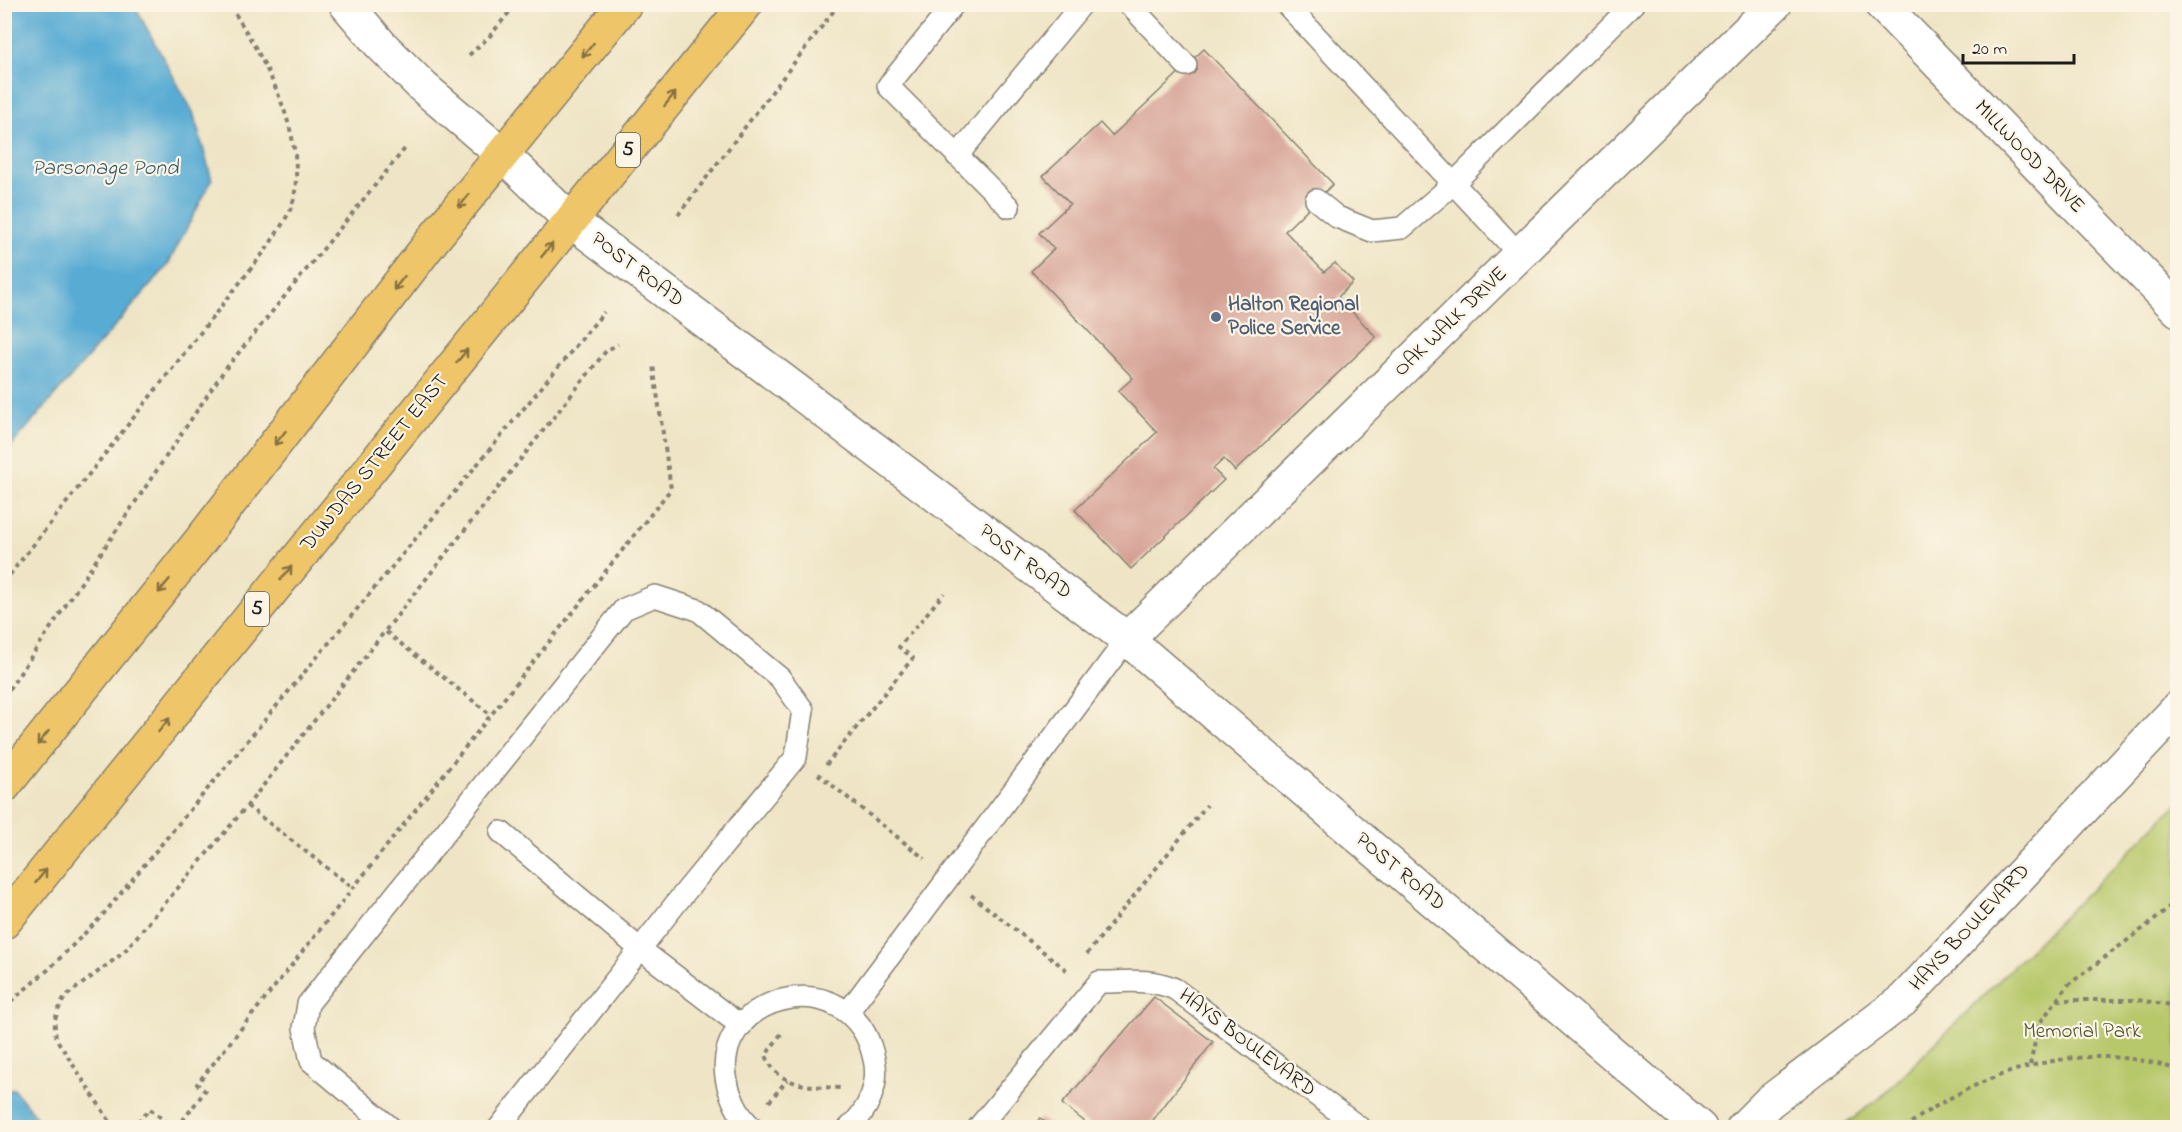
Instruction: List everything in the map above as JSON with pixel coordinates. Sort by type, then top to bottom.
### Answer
[{"type":"main road","points":[[4,786],[201,540],[435,237],[625,4]]},
{"type":"main road","name":"DUNDAS STREET EAST","points":[[4,922],[746,4]]},
{"type":"street","name":"POST ROAD","points":[[346,4],[380,45],[423,87],[502,154],[571,221],[1127,639],[1700,1128]]},
{"type":"street","name":"OAK WALK DRIVE","points":[[1127,639],[1774,4]]},
{"type":"street","name":"MILLWOOD DRIVE","points":[[1881,4],[2178,310]]},
{"type":"street","name":"HAYS BOULEVARD","points":[[1743,1128],[1769,1102],[1903,1000],[2178,708]]},
{"type":"lane","points":[[954,4],[888,86],[1009,207]]},
{"type":"lane","points":[[957,156],[1082,4]]},
{"type":"lane","points":[[1129,4],[1186,65]]},
{"type":"lane","points":[[1286,4],[1520,255]]},
{"type":"lane","points":[[1316,200],[1337,217],[1372,231],[1402,228],[1453,184],[1633,4]]},
{"type":"lane","points":[[391,1128],[311,1061],[304,1028],[308,1004],[624,609],[655,596],[698,610],[780,678],[803,710],[796,757],[499,1128]]},
{"type":"lane","points":[[848,1012],[1127,639]]},
{"type":"lane","points":[[501,832],[640,949],[741,1026]]},
{"type":"lane","name":"HAYS BOULEVARD","points":[[978,1128],[1099,982],[1136,980],[1162,983],[1175,989],[1360,1128]]},
{"type":"lane","points":[[753,1128],[740,1114],[727,1082],[726,1062],[731,1043],[741,1026],[770,1002],[788,997],[807,996],[821,999],[848,1012],[861,1026],[871,1043],[875,1062],[875,1081],[870,1100],[855,1126]]},
{"type":"path","points":[[4,582],[268,247],[294,200],[296,154],[277,92],[229,4]]},
{"type":"path","points":[[469,55],[489,37],[516,4]]},
{"type":"path","points":[[678,215],[839,4]]},
{"type":"path","points":[[4,697],[223,372],[406,146]]},
{"type":"path","points":[[4,1007],[49,969],[101,917],[604,312]]},
{"type":"path","points":[[114,1128],[57,1040],[54,1029],[56,1015],[66,996],[123,953],[247,806],[386,633],[606,351],[618,344]]},
{"type":"path","points":[[131,1128],[150,1109],[175,1128],[205,1091],[197,1084],[671,489],[653,365]]},
{"type":"path","points":[[818,775],[913,658],[899,646],[944,593]]},
{"type":"path","points":[[386,633],[491,715]]},
{"type":"path","points":[[796,757],[919,854]]},
{"type":"path","points":[[247,806],[353,888]]},
{"type":"path","points":[[961,887],[1072,974]]},
{"type":"path","points":[[2030,1065],[2039,1024],[2068,985],[2161,915],[2178,898]]},
{"type":"path","points":[[807,996],[766,1055],[770,1066],[795,1085],[850,1089],[870,1100]]},
{"type":"path","points":[[2057,1000],[2137,1000],[2178,1006]]},
{"type":"path","points":[[1904,1128],[1965,1090],[2030,1065],[2079,1057],[2117,1056],[2154,1062],[2178,1070]]},
{"type":"path","points":[[136,1122],[142,1128]]},
{"type":"green space","name":"Memorial Park","points":[[2177,804],[2177,1127],[1842,1127],[1881,1097]]},
{"type":"water","name":"Parsonage Pond","points":[[5,4],[134,5],[193,112],[212,180],[167,266],[5,453]]},
{"type":"water","points":[[14,1089],[44,1127],[5,1127],[5,1091]]},
{"type":"building","name":"Halton Regional Police Service","points":[[1204,49],[1333,184],[1285,231],[1324,272],[1335,263],[1353,282],[1338,297],[1376,337],[1235,471],[1224,459],[1213,469],[1224,480],[1131,569],[1075,510],[1157,432],[1118,391],[1133,378],[1031,271],[1054,249],[1039,233],[1070,204],[1043,176],[1100,123],[1112,136]]},
{"type":"building","points":[[1154,997],[1213,1042],[1147,1128],[1093,1128],[1062,1104]]},
{"type":"building","points":[[1040,1118],[1053,1128],[1032,1128]]},
{"type":"place","name":"Halton Regional Police Service","points":[[1216,317]]}]
